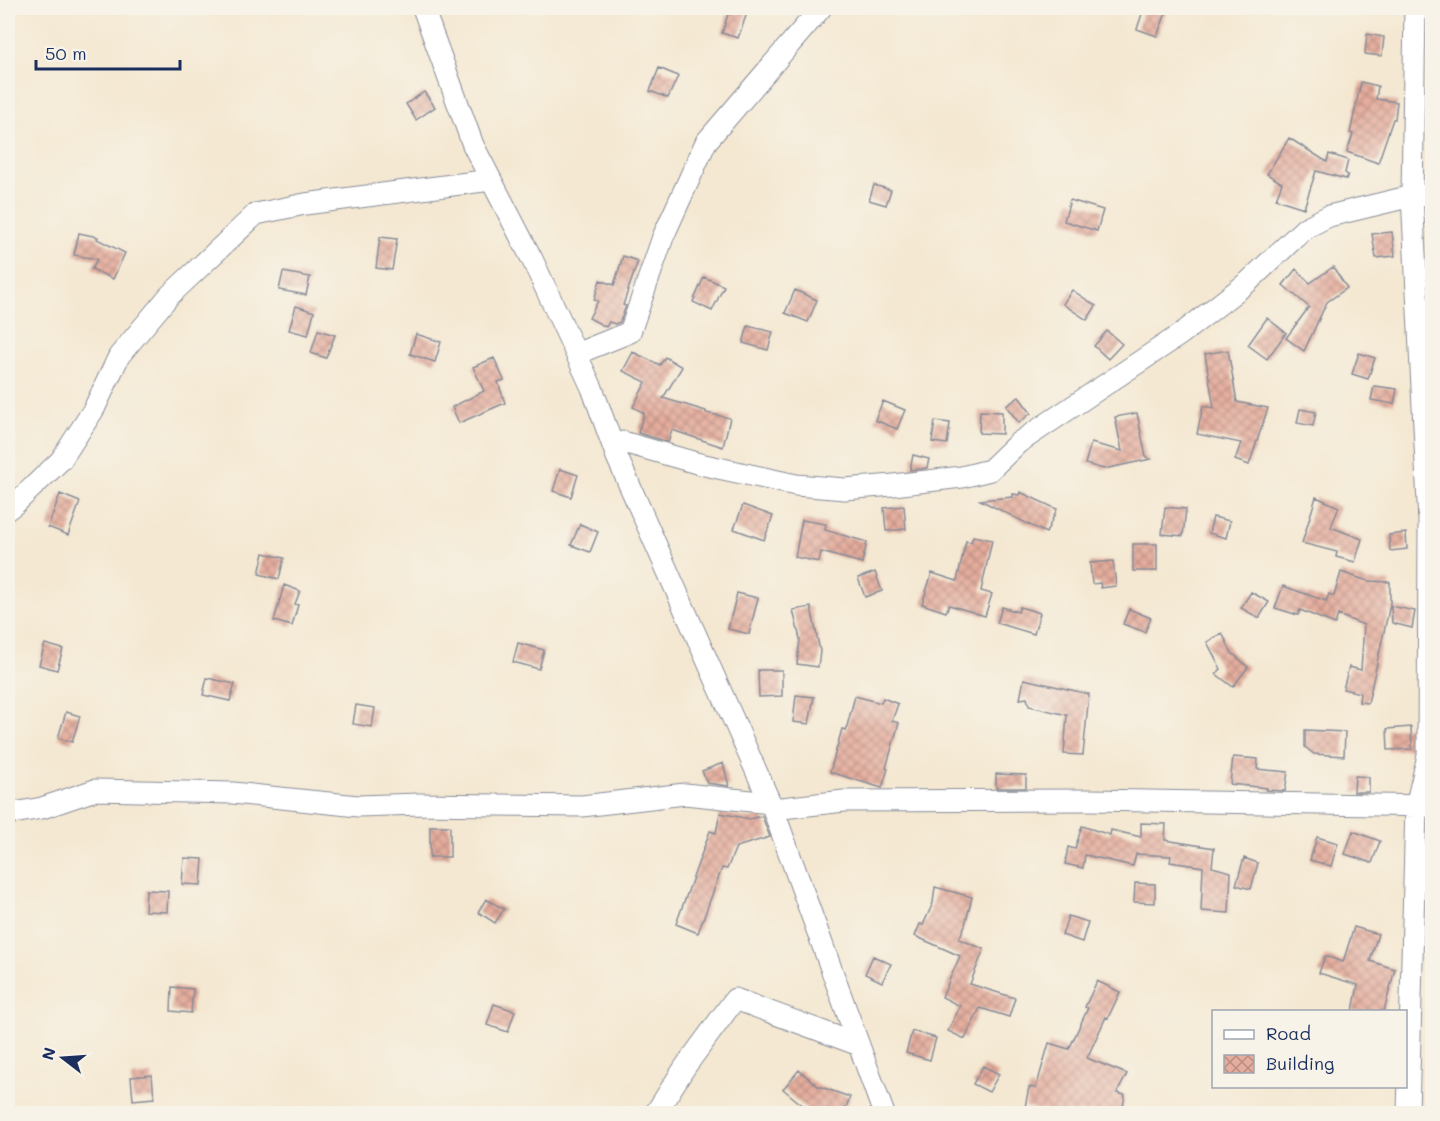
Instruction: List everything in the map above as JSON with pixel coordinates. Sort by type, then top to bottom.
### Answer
[{"type":"street","points":[[423,8],[473,145],[532,259],[592,388],[617,457],[772,806],[884,1113]]},
{"type":"street","points":[[576,354],[630,332],[663,237],[706,142],[821,8]]},
{"type":"street","points":[[1408,1113],[1428,756],[1429,522],[1422,195],[1415,8]]},
{"type":"street","points":[[8,509],[62,460],[94,409],[119,356],[169,296],[256,214],[305,204],[492,180]]},
{"type":"street","points":[[617,457],[615,450],[618,444],[623,442],[700,464],[796,485],[844,489],[962,477],[990,470],[1018,443],[1180,334],[1248,282],[1305,228],[1329,216],[1422,195]]},
{"type":"street","points":[[8,814],[42,808],[95,790],[233,793],[358,806],[419,804],[582,806],[685,794],[772,806],[844,801],[1091,800],[1424,806]]},
{"type":"street","points":[[654,1113],[735,999],[859,1045]]},
{"type":"building","points":[[730,8],[747,13],[738,38],[722,33]]},
{"type":"building","points":[[1144,8],[1168,8],[1157,36],[1137,29]]},
{"type":"building","points":[[1367,34],[1384,37],[1382,56],[1365,54]]},
{"type":"building","points":[[659,68],[678,76],[668,98],[650,91]]},
{"type":"building","points":[[1361,82],[1378,86],[1376,99],[1397,102],[1395,119],[1393,119],[1378,163],[1347,152],[1353,134],[1350,133]]},
{"type":"building","points":[[424,92],[435,107],[416,120],[406,104]]},
{"type":"building","points":[[1289,138],[1327,162],[1329,154],[1348,160],[1346,179],[1316,171],[1304,208],[1276,199],[1282,183],[1267,174]]},
{"type":"building","points":[[874,185],[891,190],[886,205],[869,200]]},
{"type":"building","points":[[1070,200],[1103,210],[1097,231],[1064,221]]},
{"type":"building","points":[[1392,232],[1395,256],[1376,258],[1372,234]]},
{"type":"building","points":[[79,233],[98,237],[97,239],[125,253],[113,279],[92,269],[97,259],[74,255]]},
{"type":"building","points":[[380,237],[397,239],[392,270],[376,268]]},
{"type":"building","points":[[623,256],[638,261],[623,305],[626,306],[620,322],[615,324],[609,322],[606,327],[589,318],[598,301],[594,300],[600,280],[614,285]]},
{"type":"building","points":[[1333,267],[1347,288],[1327,302],[1304,351],[1286,338],[1309,307],[1283,285],[1296,269],[1310,283]]},
{"type":"building","points":[[283,272],[310,277],[306,295],[279,290]]},
{"type":"building","points":[[704,277],[724,286],[712,311],[693,302]]},
{"type":"building","points":[[795,290],[817,300],[808,322],[785,313]]},
{"type":"building","points":[[1072,290],[1096,306],[1087,320],[1063,304]]},
{"type":"building","points":[[296,306],[314,312],[308,335],[289,330]]},
{"type":"building","points":[[1267,318],[1286,333],[1267,359],[1248,345]]},
{"type":"building","points":[[748,326],[773,332],[768,350],[743,343]]},
{"type":"building","points":[[318,330],[335,335],[326,358],[311,353]]},
{"type":"building","points":[[1107,331],[1122,344],[1108,359],[1094,346]]},
{"type":"building","points":[[416,334],[441,342],[435,362],[410,354]]},
{"type":"building","points":[[1228,350],[1237,402],[1268,408],[1249,465],[1235,460],[1241,443],[1197,434],[1203,406],[1214,408],[1205,354]]},
{"type":"building","points":[[633,352],[660,365],[665,357],[682,367],[663,398],[706,411],[706,413],[730,418],[723,447],[672,430],[668,442],[638,433],[644,413],[633,407],[646,382],[623,371]]},
{"type":"building","points":[[1359,353],[1375,358],[1368,379],[1352,374]]},
{"type":"building","points":[[494,358],[504,380],[498,382],[505,403],[459,423],[452,407],[484,391],[473,367]]},
{"type":"building","points":[[1374,386],[1397,389],[1394,404],[1371,400]]},
{"type":"building","points":[[1019,397],[1031,413],[1019,423],[1006,406]]},
{"type":"building","points":[[883,401],[905,410],[897,429],[875,420]]},
{"type":"building","points":[[1300,409],[1316,412],[1313,426],[1297,423]]},
{"type":"building","points":[[980,411],[1002,412],[1002,434],[979,433]]},
{"type":"building","points":[[1137,413],[1146,457],[1151,459],[1104,469],[1085,464],[1091,443],[1122,451],[1115,417]]},
{"type":"building","points":[[935,421],[950,423],[947,444],[932,442]]},
{"type":"building","points":[[913,455],[929,459],[927,468],[910,470]]},
{"type":"building","points":[[560,469],[578,475],[571,497],[553,491]]},
{"type":"building","points":[[1020,492],[1057,509],[1046,533],[980,500],[1013,497],[1013,494],[1019,495]]},
{"type":"building","points":[[60,494],[80,502],[68,535],[48,527]]},
{"type":"building","points":[[1316,497],[1339,507],[1331,527],[1362,539],[1355,562],[1336,557],[1337,552],[1302,543]]},
{"type":"building","points":[[743,505],[773,516],[764,540],[734,529]]},
{"type":"building","points":[[904,506],[906,529],[886,531],[884,508]]},
{"type":"building","points":[[1165,507],[1186,509],[1183,536],[1162,534]]},
{"type":"building","points":[[1213,517],[1230,521],[1226,538],[1209,533]]},
{"type":"building","points":[[802,520],[826,524],[825,530],[867,542],[862,563],[821,552],[819,562],[795,557]]},
{"type":"building","points":[[580,524],[598,532],[590,552],[571,545]]},
{"type":"building","points":[[1406,533],[1407,549],[1390,551],[1389,535]]},
{"type":"building","points":[[973,536],[992,540],[981,591],[992,594],[985,616],[949,605],[946,612],[922,604],[932,573],[957,581],[966,541],[971,542]]},
{"type":"building","points":[[1133,544],[1157,544],[1157,571],[1133,571]]},
{"type":"building","points":[[264,553],[284,558],[279,579],[259,574]]},
{"type":"building","points":[[1113,561],[1116,586],[1101,588],[1100,583],[1092,584],[1090,563]]},
{"type":"building","points":[[875,572],[882,591],[865,597],[858,578]]},
{"type":"building","points":[[1341,572],[1368,581],[1390,582],[1390,605],[1368,703],[1359,702],[1360,693],[1343,689],[1349,667],[1361,670],[1364,625],[1338,615],[1335,624],[1300,610],[1298,615],[1275,608],[1283,586],[1326,601],[1329,594],[1334,596]]},
{"type":"building","points":[[284,585],[300,591],[295,604],[298,605],[292,626],[274,621]]},
{"type":"building","points":[[1251,592],[1269,602],[1259,618],[1241,608]]},
{"type":"building","points":[[737,593],[758,598],[749,634],[728,629]]},
{"type":"building","points":[[1391,606],[1415,611],[1412,628],[1392,623]]},
{"type":"building","points":[[811,607],[820,651],[818,667],[797,664],[800,639],[793,610]]},
{"type":"building","points":[[1002,607],[1018,612],[1020,607],[1040,613],[1034,634],[997,623]]},
{"type":"building","points":[[1129,609],[1151,618],[1145,632],[1123,624]]},
{"type":"building","points":[[1222,633],[1232,653],[1248,667],[1233,687],[1216,674],[1221,669],[1207,642]]},
{"type":"building","points":[[518,643],[544,650],[539,669],[513,662]]},
{"type":"building","points":[[45,644],[63,649],[57,670],[39,665]]},
{"type":"building","points":[[758,670],[782,670],[782,696],[759,697]]},
{"type":"building","points":[[207,678],[235,684],[230,701],[203,695]]},
{"type":"building","points":[[1024,679],[1089,694],[1083,755],[1064,754],[1067,715],[1029,706],[1027,698],[1020,699]]},
{"type":"building","points":[[796,695],[814,697],[809,724],[793,722]]},
{"type":"building","points":[[855,696],[881,703],[883,698],[898,704],[892,721],[899,723],[882,788],[830,772],[842,729],[846,730]]},
{"type":"building","points":[[356,705],[375,708],[372,727],[353,724]]},
{"type":"building","points":[[66,712],[80,716],[72,742],[58,738]]},
{"type":"building","points":[[1411,727],[1412,749],[1388,750],[1387,729]]},
{"type":"building","points":[[1305,730],[1345,732],[1344,756],[1314,754],[1305,747]]},
{"type":"building","points":[[1233,757],[1258,759],[1257,769],[1288,772],[1285,791],[1230,784]]},
{"type":"building","points":[[723,763],[729,786],[707,783],[702,771]]},
{"type":"building","points":[[996,774],[1026,775],[1026,788],[996,788]]},
{"type":"building","points":[[1355,776],[1369,777],[1369,792],[1354,792]]},
{"type":"building","points":[[720,813],[749,819],[762,816],[770,837],[736,847],[727,869],[722,868],[698,933],[676,924],[710,831],[716,833]]},
{"type":"building","points":[[1141,823],[1166,824],[1165,840],[1214,848],[1212,867],[1231,872],[1229,913],[1201,911],[1203,867],[1170,862],[1171,856],[1136,854],[1133,866],[1085,855],[1083,868],[1065,864],[1068,847],[1075,849],[1082,826],[1110,835],[1111,830],[1141,837]]},
{"type":"building","points":[[430,826],[450,826],[450,857],[430,857]]},
{"type":"building","points":[[1353,831],[1380,841],[1372,863],[1345,854]]},
{"type":"building","points":[[1317,837],[1338,843],[1331,866],[1310,860]]},
{"type":"building","points":[[184,858],[203,859],[201,885],[182,884]]},
{"type":"building","points":[[1244,858],[1258,863],[1251,889],[1236,885]]},
{"type":"building","points":[[1135,883],[1155,884],[1155,903],[1134,902]]},
{"type":"building","points":[[935,887],[972,897],[959,939],[984,949],[970,984],[1015,998],[1009,1017],[980,1008],[965,1039],[948,1031],[960,1006],[942,997],[960,956],[915,936],[933,903]]},
{"type":"building","points":[[146,890],[168,891],[167,912],[145,911]]},
{"type":"building","points":[[486,899],[504,909],[495,923],[478,912]]},
{"type":"building","points":[[1068,916],[1088,922],[1082,942],[1062,935]]},
{"type":"building","points":[[1354,927],[1378,934],[1370,961],[1395,969],[1384,1010],[1353,1010],[1358,985],[1319,973],[1325,956],[1343,962]]},
{"type":"building","points":[[873,956],[891,964],[882,982],[865,974]]},
{"type":"building","points":[[1097,981],[1120,992],[1087,1058],[1127,1074],[1117,1093],[1125,1095],[1122,1113],[1056,1113],[1025,1107],[1029,1087],[1036,1088],[1049,1043],[1069,1049],[1088,1008],[1085,1007]]},
{"type":"building","points":[[172,987],[193,989],[191,1013],[171,1011]]},
{"type":"building","points":[[494,1004],[515,1011],[508,1032],[487,1025]]},
{"type":"building","points":[[912,1031],[936,1038],[930,1060],[906,1053]]},
{"type":"building","points":[[983,1066],[999,1074],[989,1092],[973,1084]]},
{"type":"building","points":[[799,1070],[818,1086],[850,1097],[844,1113],[812,1113],[783,1089]]},
{"type":"building","points":[[152,1075],[154,1098],[133,1100],[131,1077]]}]
